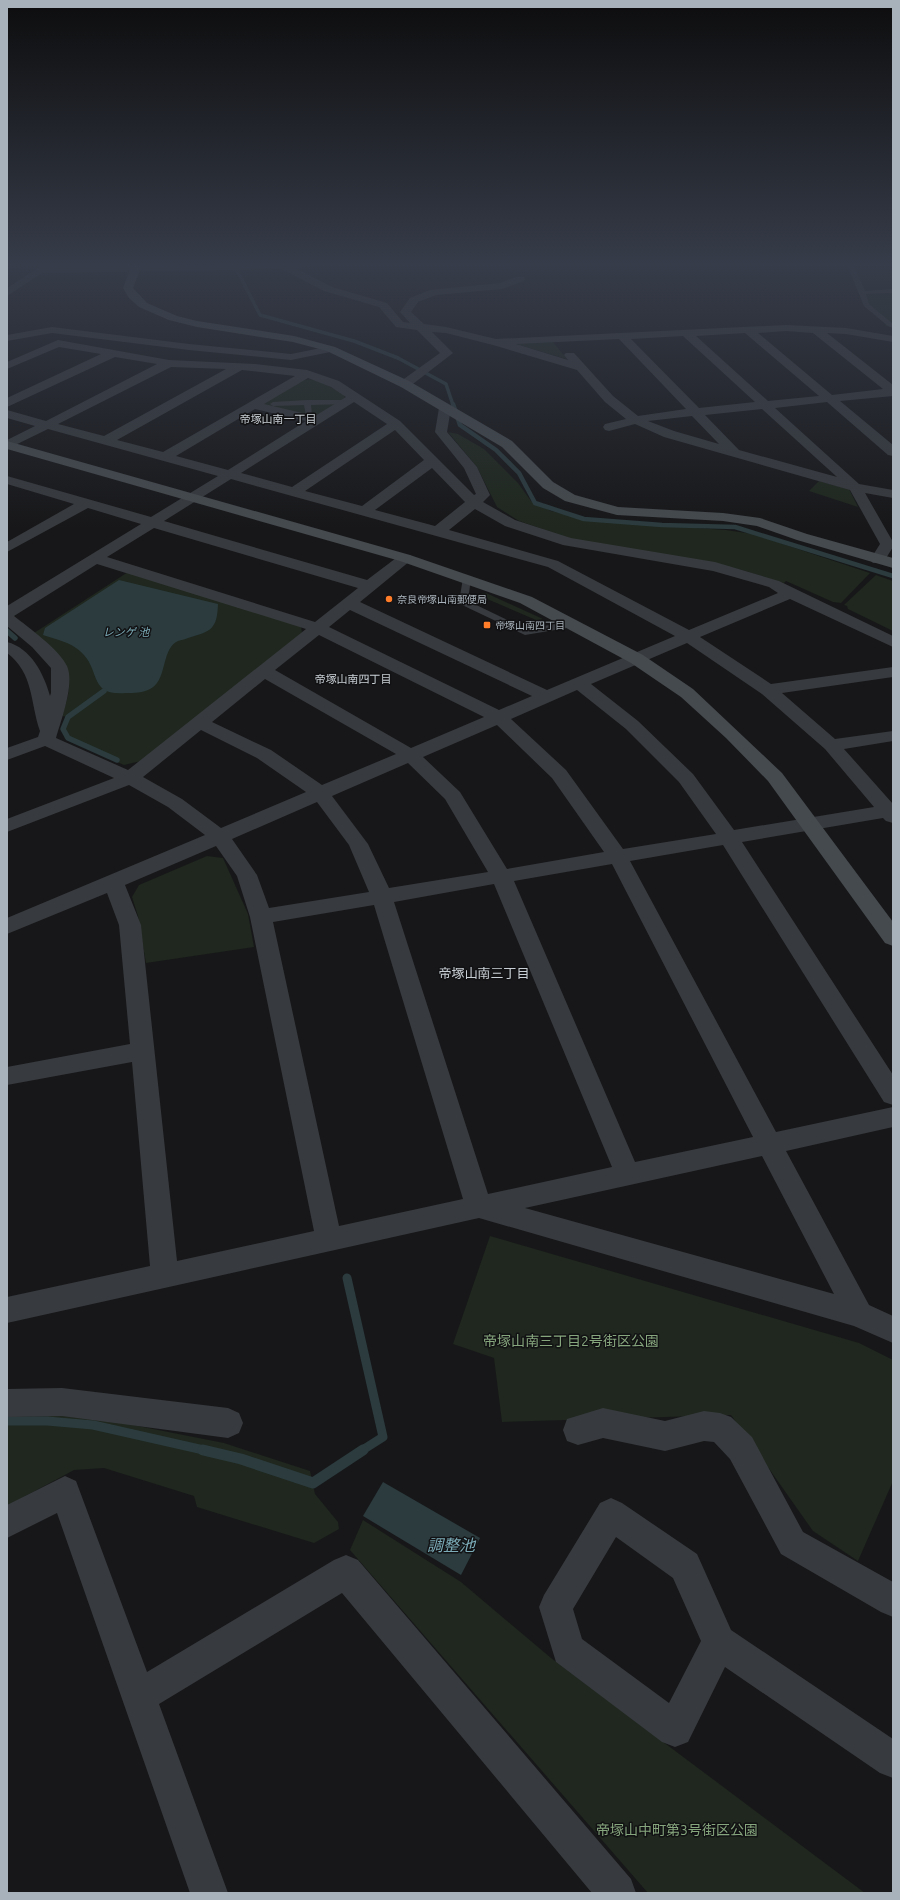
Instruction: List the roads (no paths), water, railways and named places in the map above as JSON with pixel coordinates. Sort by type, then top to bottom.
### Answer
[{"type":"street","points":[[7,366],[41,351]]},
{"type":"street","points":[[100,351],[169,363],[240,366],[292,371],[307,374],[335,384],[350,399],[396,424],[473,502],[510,523],[568,542],[715,567],[774,584],[893,642]]},
{"type":"street","points":[[219,351],[291,357],[327,351]]},
{"type":"street","points":[[332,351],[405,384],[508,444],[548,486],[570,498],[617,511],[723,517],[760,522],[878,560],[893,563]]},
{"type":"street","points":[[405,384],[448,353],[445,351]]},
{"type":"street","points":[[525,351],[580,367]]},
{"type":"street","points":[[566,351],[609,399],[636,420],[669,434],[855,487],[893,494]]},
{"type":"street","points":[[636,351],[734,452]]},
{"type":"street","points":[[705,351],[855,487],[887,544],[878,560]]},
{"type":"street","points":[[773,351],[893,452]]},
{"type":"street","points":[[841,351],[893,391]]},
{"type":"street","points":[[7,403],[113,353]]},
{"type":"street","points":[[7,445],[169,363]]},
{"type":"street","points":[[105,441],[240,366]]},
{"type":"street","points":[[164,457],[307,374]]},
{"type":"street","points":[[610,426],[636,420],[696,412],[830,399],[893,391]]},
{"type":"street","points":[[7,613],[192,498],[313,418],[350,399]]},
{"type":"street","points":[[253,405],[313,418]]},
{"type":"street","points":[[438,531],[483,495],[470,467],[441,432],[445,408]]},
{"type":"street","points":[[7,414],[364,510],[553,564],[688,637],[768,690],[831,745],[891,813]]},
{"type":"street","points":[[294,492],[396,424]]},
{"type":"street","points":[[7,445],[405,558],[467,578],[526,600],[637,659],[687,693],[732,734],[775,777],[893,938]]},
{"type":"street","points":[[364,510],[432,461]]},
{"type":"street","points":[[7,480],[370,586]]},
{"type":"street","points":[[7,493],[24,484]]},
{"type":"street","points":[[7,548],[86,503]]},
{"type":"street","points":[[95,558],[318,628],[499,717],[559,774],[618,857],[859,1314]]},
{"type":"street","points":[[7,826],[130,778],[198,722],[264,672],[405,558]]},
{"type":"street","points":[[7,927],[790,593]]},
{"type":"street","points":[[350,603],[548,697]]},
{"type":"street","points":[[7,618],[38,643],[59,667],[60,693],[47,736],[7,754]]},
{"type":"street","points":[[7,647],[12,648],[19,653],[38,683],[47,736]]},
{"type":"street","points":[[264,672],[411,755],[453,796],[501,876],[628,1175]]},
{"type":"street","points":[[768,690],[893,672]]},
{"type":"street","points":[[579,683],[632,725],[686,778],[729,838],[893,1095]]},
{"type":"street","points":[[198,722],[264,754],[320,793],[358,844],[382,897],[479,1207]]},
{"type":"street","points":[[47,736],[130,778],[175,803],[219,836],[246,875],[262,917],[329,1240]]},
{"type":"street","points":[[831,745],[893,736]]},
{"type":"street","points":[[262,917],[809,824],[891,813]]},
{"type":"street","points":[[112,882],[130,925],[165,1276]]},
{"type":"street","points":[[7,1076],[142,1051]]},
{"type":"street","points":[[7,1310],[893,1117]]},
{"type":"street","points":[[479,1207],[859,1314],[893,1330]]},
{"type":"street","points":[[7,1403],[62,1402],[228,1424]]},
{"type":"street","points":[[578,1430],[603,1423],[665,1436],[704,1426],[720,1428],[741,1448],[792,1542],[893,1600]]},
{"type":"street","points":[[7,1522],[65,1492],[209,1893]]},
{"type":"street","points":[[719,1642],[675,1729],[568,1650],[556,1607],[611,1514],[685,1566],[719,1642],[893,1760]]},
{"type":"street","points":[[138,1697],[346,1572],[617,1893]]},
{"type":"lane","points":[[293,403],[310,394]]},
{"type":"lane","points":[[273,404],[307,402],[319,398],[350,399]]},
{"type":"lane","points":[[307,402],[313,418]]},
{"type":"lane","points":[[467,578],[464,602],[525,632],[573,624]]},
{"type":"water","name":"レンゲ 池","points":[[119,580],[218,604],[216,619],[211,628],[202,633],[176,642],[168,652],[159,680],[150,689],[141,692],[114,693],[105,690],[100,686],[87,658],[80,651],[67,643],[43,635],[45,628]]},
{"type":"water","name":"調整池","points":[[383,1482],[480,1538],[461,1575],[363,1516]]},
{"type":"waterway","points":[[379,351],[398,358],[446,384],[453,405]]},
{"type":"waterway","points":[[453,404],[460,425],[496,450],[519,473],[535,503],[584,519],[662,525],[735,527],[893,576]]},
{"type":"waterway","points":[[7,631],[15,638]]},
{"type":"waterway","points":[[104,691],[68,717],[63,729],[68,738],[117,760]]},
{"type":"waterway","points":[[347,1278],[383,1437],[361,1451]]},
{"type":"waterway","points":[[7,1421],[47,1421],[93,1425],[208,1451]]},
{"type":"waterway","points":[[203,1450],[241,1459],[313,1483],[363,1450]]},
{"type":"place","name":"奈良帝塚山南郵便局","points":[[389,599]]},
{"type":"place","name":"帝塚山南四丁目","points":[[487,625]]},
{"type":"district","name":"帝塚山南一丁目","points":[[278,419]]},
{"type":"district","name":"帝塚山南四丁目","points":[[353,679]]},
{"type":"district","name":"帝塚山南三丁目","points":[[484,973]]},
{"type":"park label","name":"帝塚山南三丁目2号街区公園","points":[[571,1341]]},
{"type":"park label","name":"帝塚山中町第3号街区公園","points":[[677,1830]]}]
